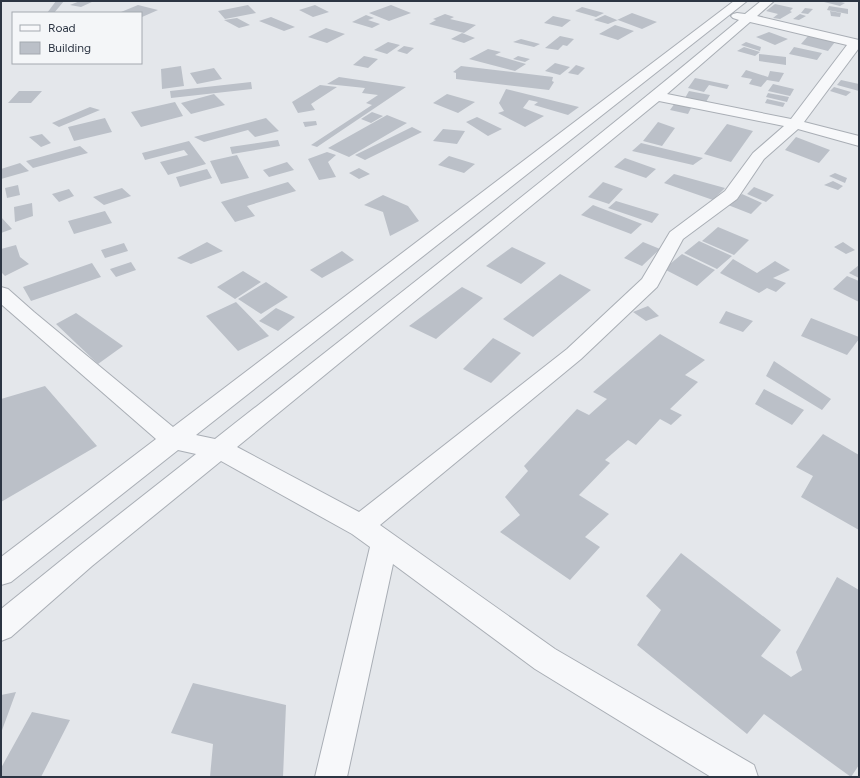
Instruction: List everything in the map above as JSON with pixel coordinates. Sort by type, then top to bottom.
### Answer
[{"type":"street","points":[[1,573],[725,13],[744,9],[768,1]]},
{"type":"street","points":[[360,526],[574,354],[650,283],[676,236],[731,195],[758,156],[795,124],[857,43],[744,9]]},
{"type":"street","points":[[1,627],[83,558],[656,96],[744,9]]},
{"type":"street","points":[[656,96],[795,124],[859,141]]},
{"type":"street","points":[[1,293],[172,440],[220,449],[360,526],[545,659],[742,777]]},
{"type":"street","points":[[331,777],[384,543]]},
{"type":"building","points":[[56,1],[64,1],[55,12],[48,12]]},
{"type":"building","points":[[80,1],[94,1],[81,7],[70,5]]},
{"type":"building","points":[[837,1],[845,3],[840,6],[824,2]]},
{"type":"building","points":[[775,4],[793,8],[790,11],[792,12],[780,19],[773,18],[778,14],[766,11]]},
{"type":"building","points":[[138,5],[158,10],[142,17],[142,12],[121,12]]},
{"type":"building","points":[[248,5],[256,13],[225,19],[218,11]]},
{"type":"building","points":[[315,5],[329,12],[313,17],[299,10]]},
{"type":"building","points":[[391,5],[411,13],[389,21],[369,13]]},
{"type":"building","points":[[829,6],[848,9],[848,14],[827,10]]},
{"type":"building","points":[[582,7],[604,13],[596,17],[575,11]]},
{"type":"building","points":[[805,8],[813,9],[808,14],[801,13]]},
{"type":"building","points":[[830,11],[841,13],[840,17],[831,16]]},
{"type":"building","points":[[632,13],[657,22],[642,29],[618,20],[608,24],[594,20],[605,15],[617,20]]},
{"type":"building","points":[[445,14],[454,17],[450,19],[476,25],[464,33],[429,24],[436,20],[433,19]]},
{"type":"building","points":[[800,14],[806,16],[799,20],[793,19]]},
{"type":"building","points":[[366,15],[374,18],[368,20],[380,24],[372,28],[352,22]]},
{"type":"building","points":[[553,16],[571,20],[562,27],[544,23]]},
{"type":"building","points":[[271,17],[295,27],[284,31],[259,21]]},
{"type":"building","points":[[237,18],[250,25],[239,28],[224,20]]},
{"type":"building","points":[[615,25],[634,31],[618,40],[599,34]]},
{"type":"building","points":[[326,28],[345,34],[327,43],[308,37]]},
{"type":"building","points":[[769,32],[788,39],[775,45],[756,37]]},
{"type":"building","points":[[462,33],[475,38],[464,43],[451,39]]},
{"type":"building","points":[[560,36],[574,39],[567,46],[563,45],[558,50],[545,48]]},
{"type":"building","points":[[808,36],[835,42],[828,51],[801,44]]},
{"type":"building","points":[[521,39],[540,44],[534,47],[513,42]]},
{"type":"building","points":[[388,42],[400,45],[387,54],[374,50]]},
{"type":"building","points":[[746,42],[761,47],[760,51],[741,45]]},
{"type":"building","points":[[404,46],[414,48],[407,54],[397,51]]},
{"type":"building","points":[[744,47],[760,52],[755,56],[737,51]]},
{"type":"building","points":[[794,47],[822,53],[817,60],[789,54]]},
{"type":"building","points":[[488,49],[501,52],[495,55],[526,64],[515,71],[469,59]]},
{"type":"building","points":[[759,54],[786,57],[786,65],[759,61]]},
{"type":"building","points":[[364,56],[378,59],[368,68],[353,65]]},
{"type":"building","points":[[518,56],[530,59],[525,62],[513,59]]},
{"type":"building","points":[[555,63],[570,67],[560,75],[545,71]]},
{"type":"building","points":[[576,65],[585,68],[578,75],[568,73]]},
{"type":"building","points":[[181,66],[184,86],[162,89],[161,69]]},
{"type":"building","points":[[461,66],[553,77],[552,81],[554,82],[549,90],[456,79],[456,73],[453,72]]},
{"type":"building","points":[[214,68],[222,79],[197,84],[190,73]]},
{"type":"building","points":[[746,70],[768,77],[770,71],[784,73],[779,82],[767,80],[761,87],[749,84],[752,79],[741,77]]},
{"type":"building","points":[[339,77],[406,87],[317,147],[311,145],[372,105],[366,103],[378,95],[362,93],[365,88],[327,84]]},
{"type":"building","points":[[695,78],[729,85],[727,89],[709,85],[704,92],[688,88]]},
{"type":"building","points":[[841,80],[859,84],[859,91],[837,85]]},
{"type":"building","points":[[251,82],[252,89],[171,98],[170,91]]},
{"type":"building","points":[[773,84],[794,89],[790,96],[768,91]]},
{"type":"building","points":[[320,85],[337,87],[311,104],[315,110],[298,113],[292,102]]},
{"type":"building","points":[[834,87],[851,92],[846,96],[830,91]]},
{"type":"building","points":[[506,89],[579,107],[568,115],[534,105],[538,102],[529,100],[523,108],[544,116],[525,127],[498,113],[504,111],[499,103]]},
{"type":"building","points":[[19,91],[42,91],[31,103],[8,103]]},
{"type":"building","points":[[689,91],[710,95],[706,102],[685,98]]},
{"type":"building","points":[[768,93],[789,97],[787,102],[766,97]]},
{"type":"building","points":[[214,94],[225,105],[191,114],[181,103]]},
{"type":"building","points":[[447,94],[475,102],[458,113],[433,103]]},
{"type":"building","points":[[767,99],[785,103],[783,107],[765,103]]},
{"type":"building","points":[[175,102],[183,116],[141,127],[131,112]]},
{"type":"building","points":[[675,103],[692,106],[688,114],[670,110]]},
{"type":"building","points":[[90,107],[100,110],[59,127],[52,123]]},
{"type":"building","points":[[372,112],[383,116],[371,123],[361,119]]},
{"type":"building","points":[[387,115],[407,123],[349,157],[328,148]]},
{"type":"building","points":[[477,117],[502,129],[488,136],[466,122]]},
{"type":"building","points":[[105,118],[112,132],[74,141],[68,127]]},
{"type":"building","points":[[266,118],[279,131],[255,137],[248,130],[204,142],[194,137]]},
{"type":"building","points":[[316,121],[317,125],[305,127],[303,122]]},
{"type":"building","points":[[658,122],[675,128],[662,146],[643,141]]},
{"type":"building","points":[[727,124],[753,131],[731,162],[704,154]]},
{"type":"building","points":[[412,127],[422,132],[365,160],[355,155]]},
{"type":"building","points":[[443,129],[465,131],[457,144],[433,141]]},
{"type":"building","points":[[42,134],[51,143],[41,147],[29,137]]},
{"type":"building","points":[[796,137],[830,150],[819,163],[785,150]]},
{"type":"building","points":[[278,140],[280,146],[232,154],[230,147]]},
{"type":"building","points":[[189,141],[206,164],[168,175],[160,162],[188,155],[184,150],[145,160],[142,153]]},
{"type":"building","points":[[641,143],[703,158],[693,165],[632,151]]},
{"type":"building","points":[[80,146],[88,153],[33,168],[26,161]]},
{"type":"building","points":[[327,152],[336,155],[328,162],[336,177],[319,180],[308,159]]},
{"type":"building","points":[[237,155],[249,178],[221,184],[210,161]]},
{"type":"building","points":[[449,156],[475,164],[464,173],[438,165]]},
{"type":"building","points":[[625,158],[656,169],[646,178],[614,167]]},
{"type":"building","points":[[287,162],[294,170],[269,177],[263,170]]},
{"type":"building","points":[[20,163],[29,171],[1,179],[1,169]]},
{"type":"building","points":[[359,168],[370,174],[359,179],[349,173]]},
{"type":"building","points":[[207,169],[212,178],[180,187],[176,177]]},
{"type":"building","points":[[835,173],[847,178],[845,183],[829,176]]},
{"type":"building","points":[[674,174],[725,188],[713,200],[664,183]]},
{"type":"building","points":[[833,181],[843,186],[838,190],[824,185]]},
{"type":"building","points":[[288,182],[296,191],[247,206],[255,216],[235,222],[221,202]]},
{"type":"building","points":[[603,182],[623,189],[609,204],[588,197]]},
{"type":"building","points":[[18,185],[20,195],[7,198],[5,188]]},
{"type":"building","points":[[754,187],[774,195],[766,202],[747,194]]},
{"type":"building","points":[[122,188],[131,196],[104,205],[93,197]]},
{"type":"building","points":[[69,189],[74,196],[59,202],[52,194]]},
{"type":"building","points":[[742,194],[762,203],[751,214],[728,205]]},
{"type":"building","points":[[383,195],[408,206],[419,221],[390,236],[383,212],[364,205]]},
{"type":"building","points":[[616,201],[659,214],[652,223],[608,208]]},
{"type":"building","points":[[32,203],[33,216],[15,222],[14,207]]},
{"type":"building","points":[[593,205],[642,224],[631,234],[581,215]]},
{"type":"building","points":[[105,211],[112,223],[74,234],[68,221]]},
{"type":"building","points":[[1,217],[12,229],[1,233]]},
{"type":"building","points":[[718,227],[749,240],[734,255],[702,241]]},
{"type":"building","points":[[699,241],[732,256],[717,269],[684,253]]},
{"type":"building","points":[[207,242],[223,251],[191,264],[177,258]]},
{"type":"building","points":[[643,242],[660,249],[642,266],[624,258]]},
{"type":"building","points":[[843,242],[855,250],[846,254],[834,247]]},
{"type":"building","points":[[124,243],[128,251],[105,258],[101,250]]},
{"type":"building","points":[[16,245],[20,257],[29,264],[5,276],[1,272],[1,249]]},
{"type":"building","points":[[512,247],[546,263],[521,284],[486,266]]},
{"type":"building","points":[[342,251],[354,260],[322,278],[310,270]]},
{"type":"building","points":[[682,254],[715,270],[697,286],[664,269]]},
{"type":"building","points":[[733,259],[757,273],[775,261],[790,270],[773,278],[786,283],[776,292],[767,288],[759,293],[720,273]]},
{"type":"building","points":[[131,262],[136,270],[116,277],[110,269]]},
{"type":"building","points":[[92,263],[101,277],[31,301],[23,287]]},
{"type":"building","points":[[859,265],[859,278],[849,273]]},
{"type":"building","points":[[243,271],[261,282],[235,299],[217,287]]},
{"type":"building","points":[[560,274],[591,290],[533,337],[503,319]]},
{"type":"building","points":[[847,276],[859,281],[859,302],[833,289]]},
{"type":"building","points":[[266,282],[288,297],[261,314],[238,299]]},
{"type":"building","points":[[462,287],[483,298],[436,339],[409,326]]},
{"type":"building","points":[[236,302],[269,336],[238,351],[206,316]]},
{"type":"building","points":[[648,306],[659,316],[646,321],[633,312]]},
{"type":"building","points":[[276,308],[295,317],[278,331],[259,321]]},
{"type":"building","points":[[726,311],[753,321],[743,332],[719,323]]},
{"type":"building","points":[[76,313],[123,346],[98,364],[56,324]]},
{"type":"building","points":[[811,318],[859,337],[859,339],[847,355],[801,336]]},
{"type":"building","points":[[660,334],[705,360],[685,375],[698,382],[670,409],[682,415],[671,425],[660,419],[636,445],[628,440],[605,460],[610,463],[579,495],[609,514],[585,537],[600,547],[570,580],[500,532],[520,515],[505,497],[528,471],[524,466],[577,409],[589,415],[607,399],[593,392]]},
{"type":"building","points":[[493,338],[521,353],[491,383],[463,369]]},
{"type":"building","points":[[774,361],[831,399],[822,410],[766,376]]},
{"type":"building","points":[[45,386],[97,446],[1,502],[1,399]]},
{"type":"building","points":[[764,389],[804,410],[792,425],[755,404]]},
{"type":"building","points":[[823,434],[859,455],[859,530],[801,497],[813,476],[796,467]]},
{"type":"building","points":[[681,553],[781,630],[761,656],[791,677],[802,670],[796,652],[837,577],[859,590],[859,765],[851,777],[764,714],[747,734],[637,645],[661,610],[646,596]]},
{"type":"building","points":[[193,683],[286,705],[283,777],[210,777],[213,744],[171,733]]},
{"type":"building","points":[[16,692],[1,733],[1,695]]},
{"type":"building","points":[[32,712],[70,720],[41,777],[1,777],[1,768]]}]
